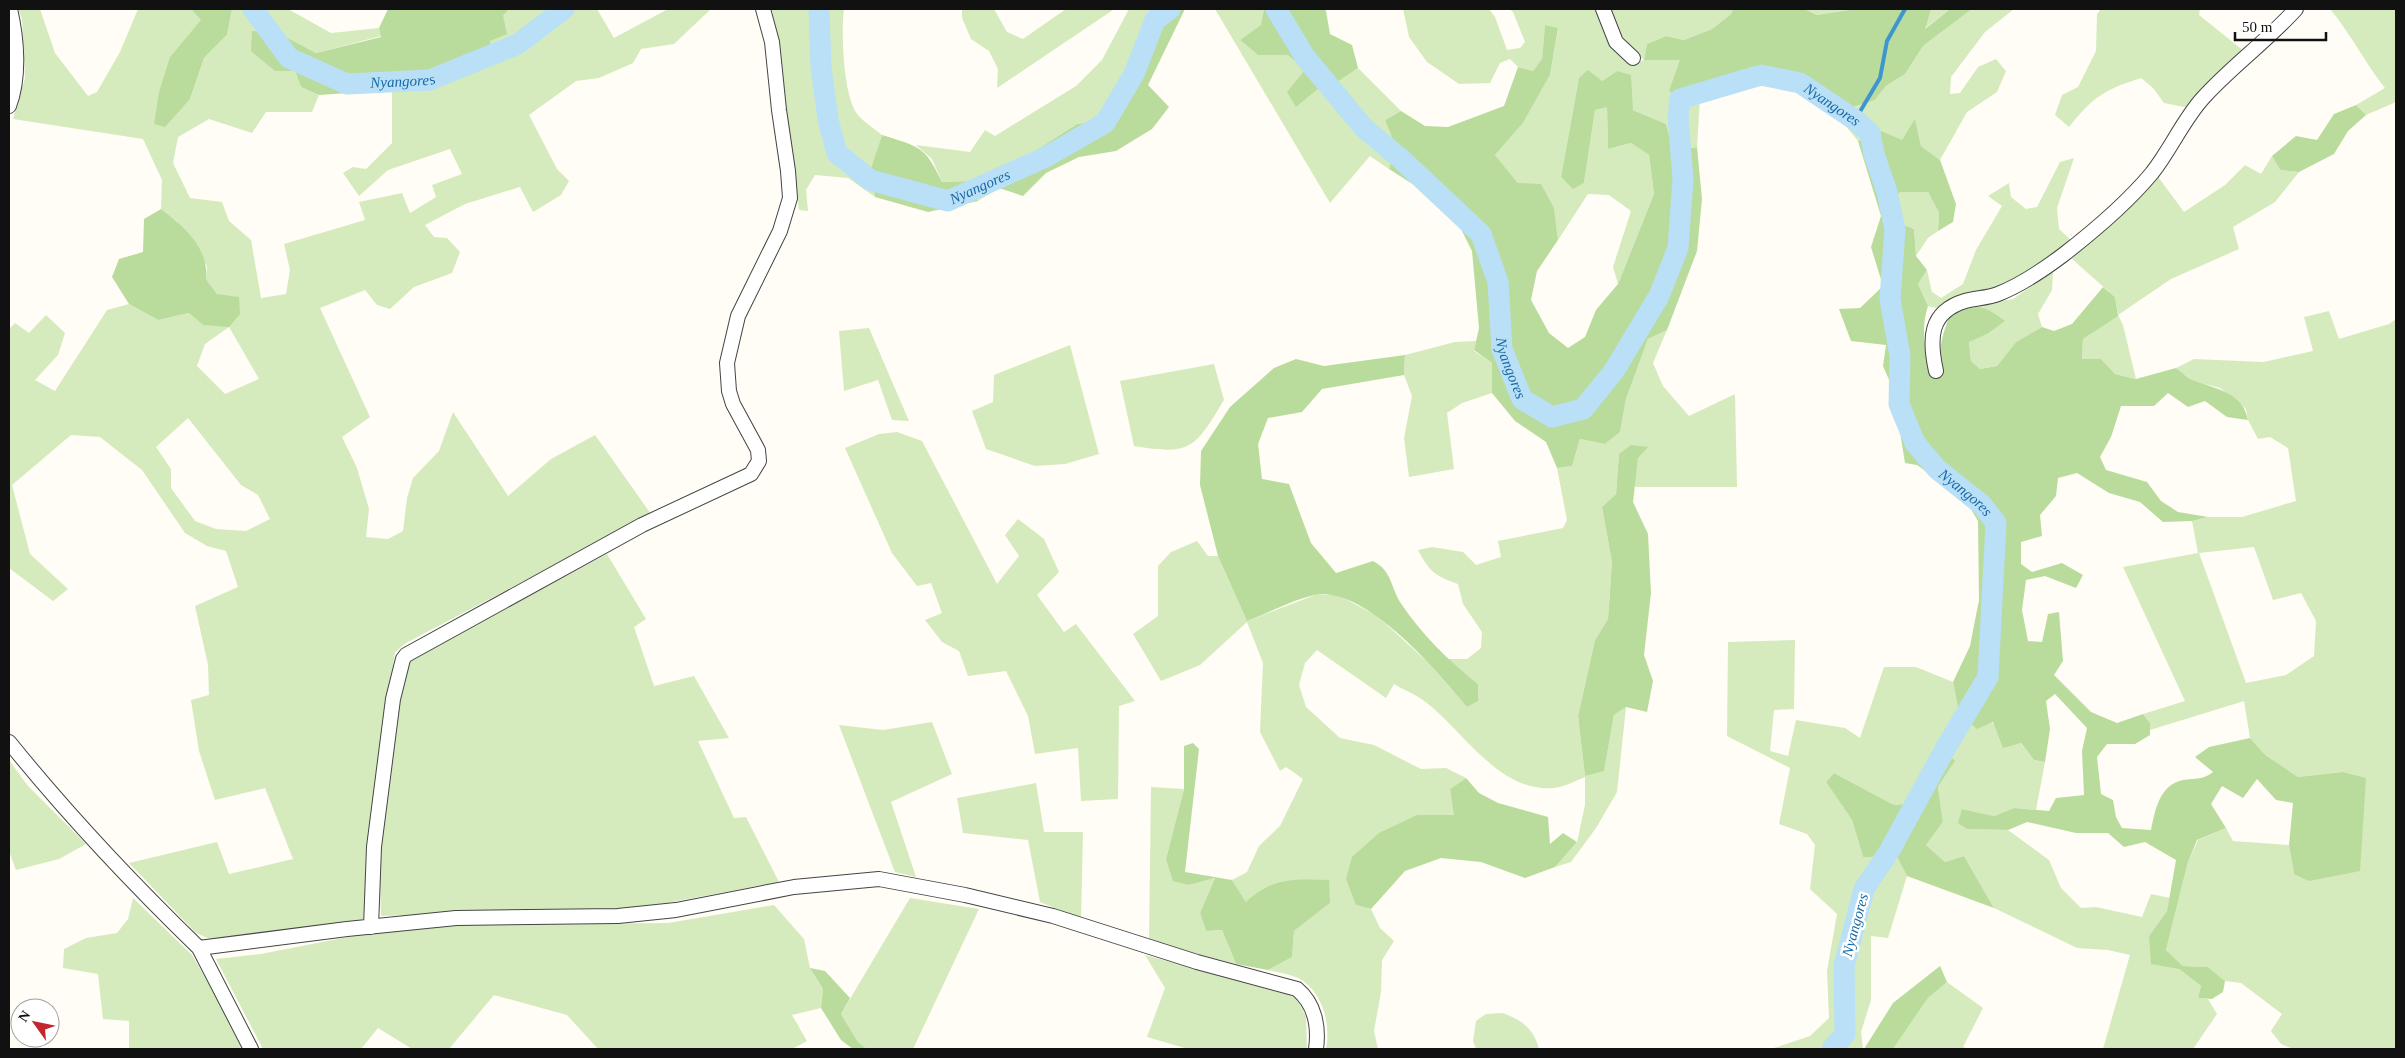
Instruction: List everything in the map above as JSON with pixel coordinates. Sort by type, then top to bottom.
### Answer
[{"type":"street","points":[[9,106],[16,64],[14,24],[10,9]]},
{"type":"street","points":[[372,927],[374,847],[393,700],[403,659],[642,525],[751,474],[759,461],[758,450],[733,404],[729,391],[727,363],[738,316],[780,231],[790,198],[772,42],[763,9]]},
{"type":"street","points":[[1603,9],[1616,42],[1633,58]]},
{"type":"street","points":[[1936,371],[1931,351],[1934,327],[1941,313],[1964,302],[1994,296],[2016,287],[2075,244],[2128,198],[2152,172],[2202,99],[2275,32],[2296,9]]},
{"type":"street","points":[[9,742],[41,782],[146,897],[199,948],[251,1049]]},
{"type":"street","points":[[199,948],[456,918],[618,916],[676,910],[762,892],[821,883],[880,879],[899,881],[1053,916],[1197,962],[1297,989],[1305,995],[1314,1013],[1317,1031],[1316,1049]]},
{"type":"green space","points":[[18,9],[40,9],[55,53],[88,96],[97,92],[120,52],[138,9],[191,9],[202,20],[170,57],[190,99],[204,58],[227,35],[232,9],[288,9],[331,33],[379,28],[381,36],[316,53],[275,31],[275,71],[295,71],[301,87],[319,95],[312,112],[266,112],[252,133],[209,119],[178,137],[173,163],[190,198],[222,202],[229,221],[251,240],[261,298],[286,294],[290,270],[284,244],[365,220],[359,202],[402,193],[410,213],[436,197],[432,185],[462,174],[450,149],[388,170],[359,196],[343,173],[353,167],[366,169],[392,143],[392,90],[449,80],[490,41],[503,16],[509,9],[597,9],[614,38],[668,9],[715,9],[710,10],[674,44],[641,49],[633,63],[599,78],[576,81],[529,115],[557,169],[569,181],[561,195],[533,212],[520,187],[465,204],[425,225],[434,237],[447,238],[460,252],[452,273],[414,287],[390,309],[377,305],[365,290],[320,308],[370,417],[342,437],[357,468],[369,509],[366,537],[388,539],[403,531],[407,498],[413,478],[439,451],[453,412],[508,496],[551,459],[595,435],[651,514],[406,643],[395,652],[367,850],[365,923],[210,939],[196,933],[129,863],[217,842],[229,874],[293,859],[265,788],[215,800],[199,751],[191,700],[209,695],[208,665],[195,606],[238,587],[226,551],[207,546],[185,533],[142,470],[100,437],[71,435],[12,485],[30,554],[68,589],[53,601],[9,568],[9,329],[15,323],[29,333],[46,315],[65,333],[58,355],[35,380],[55,391],[107,310],[129,304],[158,320],[189,313],[203,325],[217,294],[206,279],[207,266],[177,221],[161,209],[162,180],[143,139],[13,119],[25,78],[22,19]],"holes":[[[229,327],[259,379],[225,394],[197,366],[205,344]],[[188,418],[241,485],[258,495],[270,519],[246,531],[216,529],[195,521],[171,488],[171,469],[156,447]]]},
{"type":"green space","points":[[191,9],[232,9],[227,35],[204,58],[190,99],[165,127],[154,124],[159,92],[170,57],[201,20]]},
{"type":"green space","points":[[388,9],[509,9],[503,16],[507,34],[490,41],[494,62],[449,80],[392,90],[319,95],[301,87],[295,71],[275,71],[251,51],[252,31],[275,31],[316,53],[381,37],[379,28]]},
{"type":"green space","points":[[772,9],[844,9],[843,48],[849,94],[858,115],[882,135],[870,171],[875,197],[848,178],[815,175],[806,190],[808,211],[799,210]]},
{"type":"green space","points":[[962,9],[994,9],[1007,32],[1023,39],[1066,9],[1113,10],[997,88],[998,69],[989,51],[971,39],[962,18]]},
{"type":"green space","points":[[1129,9],[1159,9],[1154,37],[1149,51],[1128,94],[1113,119],[1077,124],[1024,158],[1002,165],[990,175],[999,188],[978,201],[970,181],[942,182],[932,159],[916,145],[970,152],[985,130],[995,136],[1076,86],[1102,60]]},
{"type":"green space","points":[[1159,9],[1185,9],[1148,85],[1169,107],[1152,129],[1116,151],[1079,157],[1046,173],[1023,196],[999,188],[990,175],[1002,165],[1024,158],[1077,124],[1113,119],[1149,51],[1154,37]]},
{"type":"green space","points":[[1215,9],[1264,9],[1262,25],[1240,40],[1258,55],[1288,55],[1320,87],[1336,83],[1358,68],[1401,111],[1385,120],[1395,145],[1389,169],[1370,156],[1330,203]]},
{"type":"green space","points":[[1264,9],[1324,9],[1330,34],[1352,45],[1358,68],[1336,83],[1320,87],[1296,107],[1287,92],[1305,70],[1288,55],[1258,55],[1240,40],[1261,25]]},
{"type":"green space","points":[[1403,9],[1489,9],[1495,17],[1507,50],[1520,48],[1525,42],[1513,12],[1509,9],[1595,9],[1609,44],[1632,65],[1644,60],[1680,60],[1688,104],[1700,99],[1697,147],[1672,151],[1666,124],[1633,110],[1617,71],[1602,81],[1579,78],[1561,177],[1573,188],[1584,183],[1595,110],[1607,106],[1608,149],[1631,143],[1649,155],[1654,194],[1618,284],[1613,267],[1631,211],[1609,195],[1588,194],[1558,240],[1554,208],[1518,183],[1495,155],[1523,123],[1550,75],[1558,29],[1545,25],[1542,60],[1533,71],[1518,67],[1510,59],[1500,63],[1490,83],[1459,84],[1427,62],[1409,37]]},
{"type":"green space","points":[[1609,9],[1733,9],[1731,14],[1712,29],[1684,40],[1666,36],[1647,44],[1644,60],[1623,37]]},
{"type":"green space","points":[[1733,9],[1804,9],[1817,15],[1855,9],[1931,9],[1925,29],[1950,9],[1972,9],[1923,46],[1905,74],[1886,86],[1875,100],[1835,113],[1797,89],[1758,83],[1688,104],[1669,91],[1680,60],[1644,60],[1647,44],[1666,36],[1684,40],[1712,29],[1731,14]]},
{"type":"green space","points":[[1804,9],[1855,9],[1817,15]]},
{"type":"green space","points":[[1931,9],[1950,9],[1924,29]]},
{"type":"green space","points":[[1972,9],[2014,9],[1985,32],[1951,77],[1950,94],[1960,93],[1978,67],[1996,59],[2006,71],[1997,92],[1967,112],[1940,160],[1921,146],[1915,120],[1902,141],[1881,131],[1858,141],[1835,113],[1875,100],[1886,86],[1905,74],[1923,46]]},
{"type":"green space","points":[[2101,9],[2200,9],[2199,15],[2245,52],[2189,108],[2164,103],[2153,88],[2141,78],[2100,95],[2069,127],[2055,115],[2062,95],[2078,87],[2096,51],[2097,14]]},
{"type":"green space","points":[[2330,9],[2396,9],[2396,102],[2366,115],[2356,105],[2385,88]]},
{"type":"green space","points":[[1545,25],[1558,28],[1550,75],[1523,123],[1495,155],[1518,183],[1541,184],[1554,208],[1558,240],[1537,271],[1531,300],[1549,333],[1568,348],[1585,337],[1596,310],[1618,284],[1654,194],[1649,155],[1631,143],[1608,149],[1607,107],[1595,110],[1584,183],[1573,189],[1561,177],[1579,78],[1588,70],[1602,81],[1617,71],[1631,75],[1633,110],[1666,124],[1673,151],[1697,147],[1702,199],[1697,251],[1667,330],[1648,339],[1626,399],[1620,432],[1605,444],[1580,439],[1572,466],[1557,468],[1546,442],[1515,421],[1492,393],[1492,363],[1474,350],[1479,328],[1472,251],[1457,221],[1436,199],[1389,169],[1395,145],[1385,120],[1401,111],[1425,126],[1448,127],[1504,106],[1518,67],[1533,71],[1542,59]]},
{"type":"green space","points":[[2356,105],[2366,115],[2348,131],[2334,154],[2299,172],[2280,170],[2272,156],[2296,136],[2317,140],[2334,114]]},
{"type":"green space","points":[[1915,119],[1921,146],[1940,160],[1956,204],[1953,222],[1938,231],[1939,213],[1928,192],[1900,192],[1882,216],[1914,229],[1916,256],[1927,270],[1918,284],[1928,306],[1924,324],[1924,342],[1933,378],[1939,374],[1941,344],[1950,316],[1966,309],[1978,307],[1990,311],[2005,321],[1987,334],[1969,342],[1971,361],[1980,369],[1997,366],[2016,342],[2042,327],[2054,331],[2072,324],[2103,287],[2115,297],[2118,316],[2083,339],[2082,359],[2101,359],[2115,374],[2136,379],[2176,368],[2192,380],[2228,393],[2241,404],[2245,411],[2248,420],[2227,417],[2205,401],[2188,407],[2168,393],[2154,406],[2121,406],[2111,437],[2100,457],[2106,470],[2147,482],[2161,501],[2178,512],[2208,517],[2192,521],[2163,522],[2140,502],[2109,493],[2077,473],[2058,478],[2056,496],[2040,515],[2042,536],[2021,542],[2021,564],[2032,572],[2062,563],[2083,575],[2076,588],[2045,576],[2026,580],[2022,610],[2028,641],[2042,642],[2048,614],[2059,612],[2063,661],[2054,675],[2091,712],[2117,723],[2143,714],[2150,723],[2150,735],[2135,744],[2107,744],[2097,757],[2101,794],[2113,800],[2116,817],[2122,828],[2151,830],[2157,807],[2168,787],[2183,780],[2203,778],[2213,772],[2195,757],[2209,747],[2250,738],[2265,755],[2298,777],[2342,772],[2366,778],[2360,871],[2309,881],[2294,874],[2289,845],[2293,803],[2276,800],[2257,779],[2243,798],[2222,786],[2211,804],[2226,828],[2197,840],[2188,862],[2166,950],[2183,966],[2208,967],[2225,981],[2223,992],[2212,999],[2198,998],[2201,986],[2179,969],[2151,964],[2149,936],[2167,911],[2176,860],[2145,842],[2124,847],[2108,833],[2076,833],[2027,822],[2008,830],[1967,829],[1958,823],[1962,809],[1994,816],[2014,808],[2049,811],[2056,798],[2084,795],[2082,751],[2087,728],[2055,694],[2046,701],[2050,729],[2045,762],[2034,760],[2021,743],[2003,748],[1993,722],[1977,729],[1959,713],[1953,682],[1970,646],[1979,600],[1978,521],[1965,499],[1917,465],[1905,463],[1893,389],[1883,366],[1886,345],[1851,341],[1839,309],[1860,308],[1883,286],[1871,247],[1881,216],[1858,141],[1881,131],[1902,140]]},
{"type":"green space","points":[[882,135],[905,142],[926,154],[942,182],[970,181],[978,201],[928,212],[875,197],[870,171]]},
{"type":"green space","points":[[2272,156],[2280,170],[2299,172],[2275,202],[2233,227],[2239,249],[2171,279],[2118,315],[2115,297],[2072,259],[2156,174],[2184,212],[2225,185],[2245,165],[2261,174]]},
{"type":"green space","points":[[2074,158],[2057,208],[2059,229],[2072,241],[2011,287],[1940,309],[1928,306],[1918,284],[1927,270],[1932,292],[1941,298],[1963,284],[1976,250],[2002,206],[1988,196],[2009,183],[2011,197],[2026,209],[2037,207],[2060,162]]},
{"type":"green space","points":[[1900,192],[1928,192],[1939,213],[1938,231],[1928,238],[1916,256],[1914,229],[1882,216]]},
{"type":"green space","points":[[161,209],[186,230],[199,248],[206,268],[206,279],[217,294],[239,297],[240,314],[229,327],[203,325],[189,313],[158,320],[129,304],[112,277],[119,259],[143,252],[144,219]]},
{"type":"green space","points":[[2053,271],[2052,290],[2038,314],[2042,327],[2016,342],[1997,366],[1980,369],[1971,361],[1969,341],[1987,334],[1972,306],[2013,299]]},
{"type":"green space","points":[[2329,311],[2339,339],[2389,324],[2396,319],[2396,1049],[2293,1049],[2281,1044],[2271,1031],[2282,1014],[2241,983],[2225,981],[2208,967],[2183,966],[2166,950],[2188,862],[2198,840],[2226,828],[2233,841],[2289,845],[2294,874],[2342,772],[2298,777],[2264,755],[2250,738],[2244,701],[2150,730],[2150,723],[2143,714],[2185,701],[2123,567],[2198,553],[2192,521],[2208,517],[2242,517],[2296,501],[2288,448],[2270,437],[2258,439],[2248,420],[2246,409],[2220,388],[2193,381],[2176,368],[2194,359],[2264,362],[2313,351],[2304,317]],"holes":[[[2254,547],[2273,600],[2301,593],[2316,621],[2314,656],[2286,675],[2246,683],[2199,553]]]},
{"type":"green space","points":[[2118,315],[2123,325],[2136,379],[2115,374],[2101,359],[2082,359],[2083,339]]},
{"type":"green space","points":[[869,328],[909,421],[892,420],[878,380],[844,391],[839,331]]},
{"type":"green space","points":[[1667,330],[1653,363],[1663,386],[1689,416],[1735,394],[1737,487],[1634,487],[1638,457],[1619,454],[1616,494],[1602,507],[1612,562],[1608,619],[1595,640],[1578,716],[1585,776],[1604,770],[1614,715],[1626,707],[1617,792],[1596,828],[1571,862],[1555,867],[1577,842],[1585,805],[1585,777],[1560,787],[1539,788],[1521,783],[1503,773],[1486,760],[1427,703],[1415,695],[1394,684],[1386,698],[1317,650],[1305,663],[1299,685],[1306,707],[1340,738],[1374,745],[1421,769],[1446,768],[1466,778],[1450,789],[1455,816],[1417,815],[1356,905],[1371,909],[1380,928],[1394,941],[1382,960],[1381,992],[1374,1031],[1378,1049],[1326,1049],[1326,1019],[1314,991],[1298,978],[1268,970],[1292,957],[1294,931],[1330,903],[1246,902],[1232,880],[1247,872],[1259,846],[1280,826],[1303,779],[1286,767],[1280,771],[1260,732],[1263,663],[1247,622],[1200,665],[1161,681],[1133,634],[1158,616],[1158,566],[1171,552],[1197,541],[1208,556],[1218,556],[1247,621],[1315,595],[1338,595],[1377,616],[1442,675],[1467,707],[1478,684],[1446,659],[1467,659],[1481,648],[1482,632],[1463,604],[1458,584],[1438,575],[1429,568],[1418,550],[1432,547],[1463,552],[1476,565],[1501,557],[1498,541],[1563,528],[1567,520],[1557,468],[1572,466],[1580,439],[1605,444],[1620,432],[1626,399],[1648,339]]},
{"type":"green space","points":[[1476,341],[1474,351],[1492,363],[1492,393],[1462,403],[1447,413],[1454,469],[1409,477],[1404,438],[1412,396],[1404,375],[1405,355],[1455,342]]},
{"type":"green space","points":[[1070,345],[1099,454],[1065,464],[1035,466],[986,449],[972,411],[993,402],[994,375]]},
{"type":"green space","points":[[1405,355],[1404,375],[1322,389],[1302,412],[1268,418],[1258,444],[1262,479],[1289,484],[1311,543],[1336,573],[1373,561],[1384,569],[1400,602],[1417,625],[1446,656],[1478,684],[1478,701],[1467,707],[1438,673],[1399,634],[1355,603],[1334,596],[1315,595],[1247,621],[1218,556],[1200,485],[1201,451],[1230,407],[1274,368],[1296,359],[1324,366]]},
{"type":"green space","points":[[1214,364],[1224,400],[1198,438],[1181,448],[1169,450],[1134,446],[1120,381]]},
{"type":"green space","points":[[897,432],[922,441],[997,584],[1019,556],[1005,535],[1018,519],[1044,539],[1059,572],[1037,595],[1064,632],[1076,624],[1135,701],[1119,706],[1118,799],[1081,801],[1078,748],[1035,754],[1028,716],[1006,671],[968,676],[959,651],[942,642],[925,620],[942,613],[931,583],[917,586],[892,553],[845,448],[879,434]]},
{"type":"green space","points":[[1631,445],[1648,447],[1638,458],[1633,502],[1648,534],[1651,593],[1644,655],[1653,681],[1647,712],[1626,707],[1614,715],[1604,771],[1585,776],[1578,716],[1595,640],[1608,619],[1612,562],[1602,507],[1616,494],[1619,454]]},
{"type":"green space","points":[[607,554],[646,619],[634,627],[654,686],[694,676],[729,738],[698,741],[734,818],[746,817],[779,882],[629,910],[381,916],[379,850],[401,677],[409,661]]},
{"type":"green space","points":[[1795,640],[1794,709],[1774,710],[1770,751],[1788,756],[1796,720],[1845,728],[1860,738],[1884,667],[1916,667],[1953,682],[1959,713],[1993,723],[2002,728],[2018,740],[2034,760],[2045,762],[2036,810],[2014,808],[1994,816],[1962,809],[1967,829],[2008,830],[2049,860],[2061,888],[2081,908],[2096,907],[2142,917],[2151,894],[2170,898],[2167,911],[2149,936],[2179,969],[2201,986],[2198,998],[2208,999],[2217,1014],[2193,1049],[2103,1049],[2130,955],[2108,950],[2077,948],[1994,908],[1964,856],[1945,862],[1926,845],[1943,822],[1938,787],[1955,761],[1923,802],[1894,805],[1834,773],[1826,782],[1852,820],[1863,857],[1897,857],[1907,876],[1888,938],[1871,936],[1871,1000],[1861,1032],[1863,1049],[1771,1049],[1810,1036],[1829,1018],[1827,971],[1837,914],[1810,889],[1815,845],[1807,834],[1779,824],[1790,768],[1727,736],[1728,642]]},
{"type":"green space","points":[[932,722],[952,774],[891,802],[916,877],[895,872],[839,725],[883,730]]},
{"type":"green space","points":[[1193,743],[1199,749],[1185,872],[1232,880],[1246,902],[1265,888],[1285,881],[1329,880],[1330,903],[1294,931],[1292,957],[1268,970],[1236,964],[1222,930],[1206,931],[1200,913],[1215,878],[1189,885],[1173,881],[1166,859],[1184,789],[1184,746]]},
{"type":"green space","points":[[1949,755],[1955,761],[1938,787],[1943,822],[1926,845],[1945,862],[1964,856],[1994,908],[1907,876],[1897,857],[1863,857],[1852,820],[1826,782],[1834,773],[1894,805],[1923,802]]},
{"type":"green space","points":[[9,760],[28,786],[86,844],[59,859],[16,870],[9,851]]},
{"type":"green space","points":[[1466,778],[1479,793],[1498,803],[1548,817],[1550,844],[1563,833],[1577,842],[1555,867],[1525,878],[1481,862],[1441,858],[1405,871],[1371,909],[1356,905],[1346,879],[1352,857],[1379,833],[1417,815],[1454,815],[1450,789]]},
{"type":"green space","points":[[1036,783],[1044,832],[1083,832],[1081,919],[1040,902],[1028,840],[963,833],[957,798]]},
{"type":"green space","points":[[1151,787],[1184,789],[1166,859],[1189,885],[1215,878],[1200,913],[1206,931],[1222,930],[1236,964],[1149,941]]},
{"type":"green space","points":[[133,898],[192,955],[217,998],[242,1049],[129,1049],[129,1021],[103,1019],[98,974],[63,968],[64,949],[86,938],[117,933],[128,919]]},
{"type":"green space","points":[[910,898],[979,909],[913,1049],[867,1049],[858,1042],[841,1014]]},
{"type":"green space","points":[[774,905],[804,939],[810,968],[823,989],[821,1008],[792,1015],[807,1041],[792,1049],[598,1049],[567,1015],[494,995],[449,1049],[412,1049],[378,1028],[361,1049],[263,1049],[216,959],[261,954],[363,934],[428,925],[668,923]]},
{"type":"green space","points":[[1145,955],[1280,991],[1296,998],[1306,1016],[1307,1049],[1188,1049],[1147,1037],[1165,988]]},
{"type":"green space","points":[[1940,966],[1947,982],[1928,998],[1893,1049],[1864,1049],[1893,1003]]},
{"type":"green space","points":[[810,968],[825,971],[850,998],[841,1014],[858,1042],[867,1049],[853,1049],[841,1040],[821,1008],[823,989]]},
{"type":"green space","points":[[1947,982],[1983,1008],[1963,1047],[1969,1049],[1893,1049],[1928,998]]},
{"type":"green space","points":[[1503,1013],[1526,1026],[1534,1036],[1539,1049],[1476,1049],[1473,1041],[1476,1021],[1486,1014]]},
{"type":"waterway","name":"Nyangores","points":[[253,9],[289,58],[347,84],[430,80],[518,44],[564,9]]},
{"type":"waterway","name":"Nyangores","points":[[819,9],[821,67],[828,120],[837,153],[870,180],[948,201],[1046,157],[1105,123],[1134,74],[1155,20],[1170,9]]},
{"type":"waterway","name":"Nyangores","points":[[1276,9],[1305,57],[1364,128],[1401,159],[1481,234],[1498,282],[1502,349],[1522,399],[1552,417],[1583,409],[1614,371],[1659,296],[1678,248],[1683,179],[1678,117],[1680,99],[1761,75],[1800,83],[1855,120],[1870,133],[1874,154],[1887,192],[1895,229],[1890,299],[1900,356],[1899,404],[1915,443],[1937,469],[1982,505],[1996,523],[1988,677],[1945,749],[1890,850],[1864,889],[1844,966],[1845,1034],[1832,1049]]},
{"type":"waterway","points":[[1855,120],[1880,78],[1887,41],[1905,9]]}]
